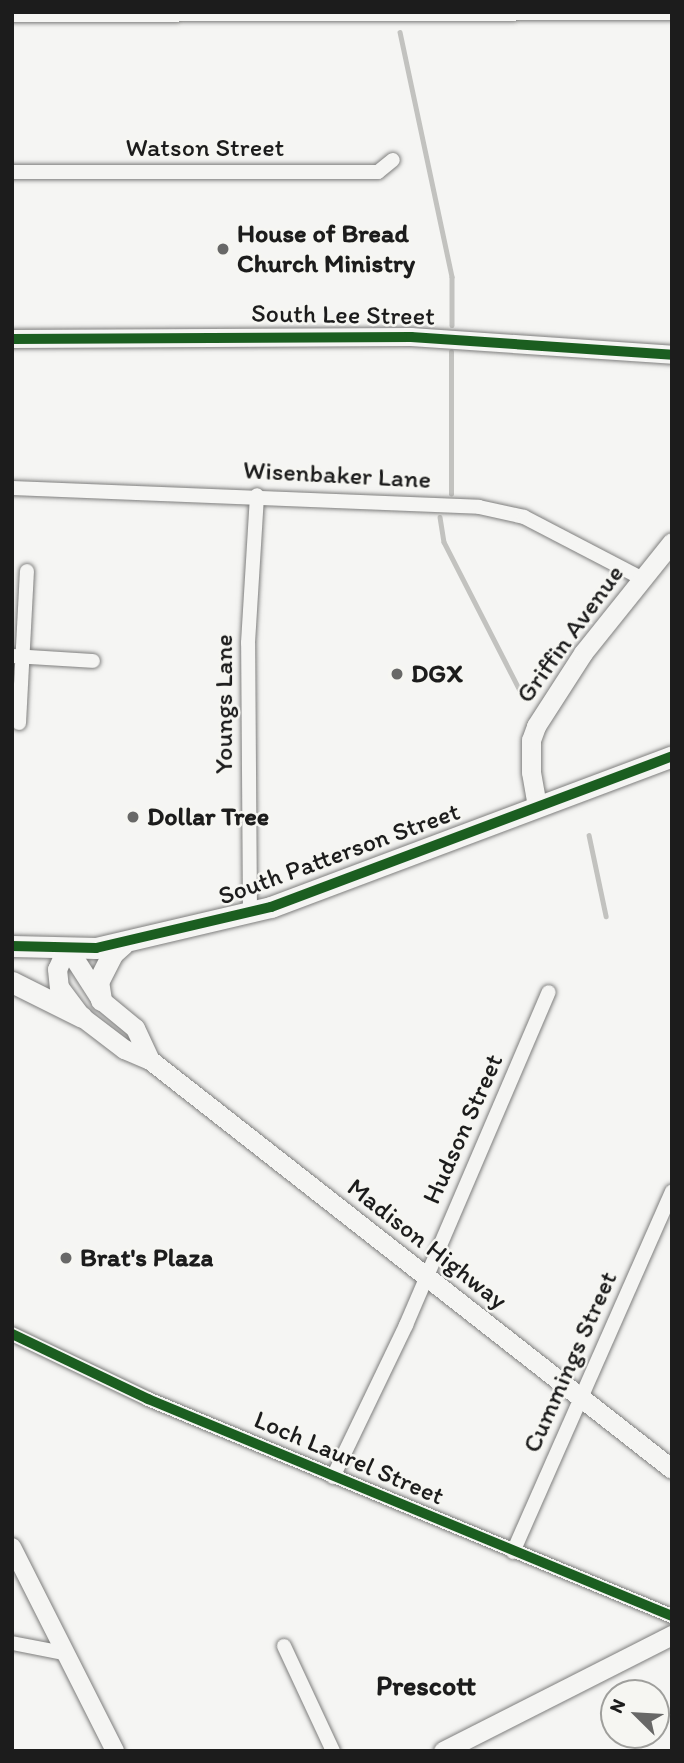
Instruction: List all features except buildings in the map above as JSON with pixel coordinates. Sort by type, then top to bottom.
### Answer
[{"type":"main road","name":"Griffin Avenue","points":[[537,806],[531,762],[536,726],[583,653],[672,542]]},
{"type":"main road","name":"South Patterson Street","points":[[12,946],[123,944],[250,913],[672,757]]},
{"type":"main road","points":[[101,1000],[98,982],[112,954],[123,944]]},
{"type":"main road","name":"Madison Highway","points":[[67,947],[101,1000],[135,1028],[150,1060]]},
{"type":"main road","name":"Madison Highway","points":[[67,947],[57,969],[60,987],[82,1017],[124,1049],[150,1060],[672,1469]]},
{"type":"main road","points":[[12,982],[82,1017]]},
{"type":"main road","points":[[443,1751],[672,1635]]},
{"type":"street","points":[[12,15],[672,13]]},
{"type":"street","name":"Watson Street","points":[[12,172],[378,172],[393,160]]},
{"type":"street","name":"South Lee Street","points":[[12,339],[411,337],[672,355]]},
{"type":"street","name":"Wisenbaker Lane","points":[[12,488],[257,495],[461,506],[513,514],[572,539],[643,579]]},
{"type":"street","name":"Youngs Lane","points":[[250,913],[248,643],[257,495]]},
{"type":"street","points":[[19,723],[18,657],[27,571]]},
{"type":"street","points":[[18,657],[93,660]]},
{"type":"street","name":"Hudson Street","points":[[333,1477],[400,1338],[424,1276],[550,992]]},
{"type":"street","name":"Cummings Street","points":[[513,1552],[672,1192]]},
{"type":"street","name":"Loch Laurel Street","points":[[12,1334],[148,1399],[672,1616]]},
{"type":"street","points":[[12,1547],[115,1751]]},
{"type":"street","points":[[12,1643],[64,1653]]},
{"type":"street","points":[[284,1646],[333,1751]]},
{"type":"waterway","points":[[400,32],[452,277],[452,325]]},
{"type":"waterway","points":[[451,352],[451,494]]},
{"type":"waterway","points":[[440,517],[444,542],[524,698]]},
{"type":"waterway","points":[[589,835],[606,916]]},
{"type":"cycle path","points":[[12,339],[411,337],[672,355]]},
{"type":"cycle path","points":[[12,946],[96,948],[271,907],[672,756]]},
{"type":"cycle path","points":[[12,1334],[148,1399],[672,1616]]},
{"type":"place","name":"House of Bread Church Ministry","points":[[223,249]]},
{"type":"place","name":"DGX","points":[[397,674]]},
{"type":"place","name":"Dollar Tree","points":[[133,817]]},
{"type":"place","name":"Brat's Plaza","points":[[66,1258]]},
{"type":"district","name":"Prescott","points":[[426,1685]]}]
